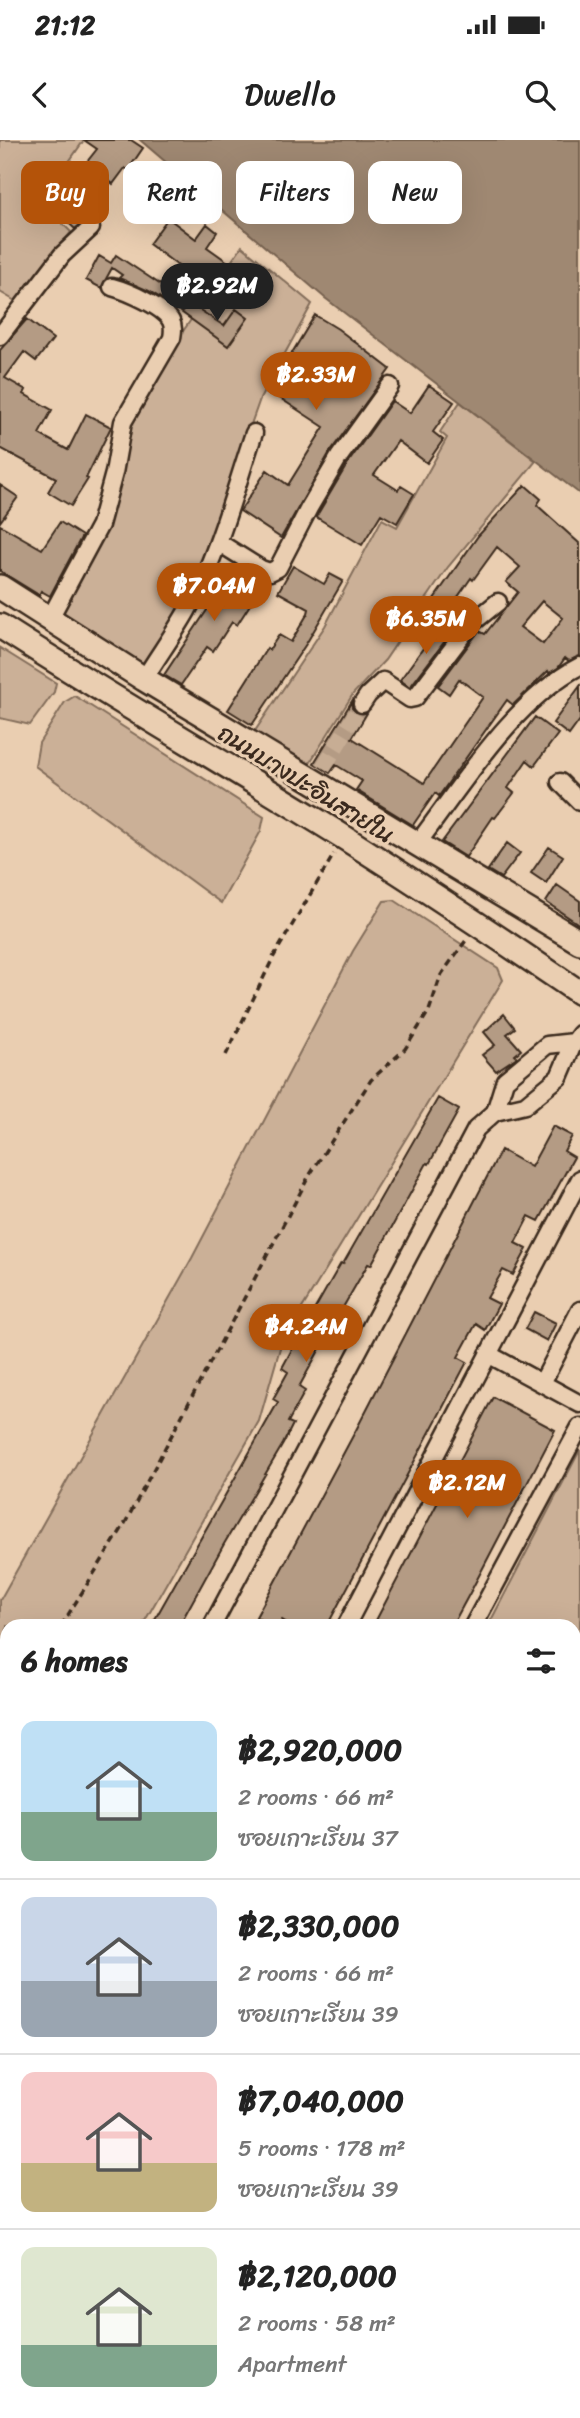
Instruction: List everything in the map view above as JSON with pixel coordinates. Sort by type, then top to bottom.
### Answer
[{"type":"main road","name":"ถนนบางปะอินสายใน","points":[[0,587],[144,679],[318,775],[417,844],[580,942]]},
{"type":"main road","name":"ถนนบางปะอินสายใน","points":[[0,626],[344,838],[478,923],[580,993]]},
{"type":"street","points":[[0,336],[62,255],[90,228]]},
{"type":"street","points":[[50,618],[100,526],[114,473],[123,422],[172,338],[174,327],[170,317],[127,291],[112,287]]},
{"type":"street","points":[[218,542],[261,569],[270,572],[278,568],[309,508],[340,457],[390,386]]},
{"type":"street","points":[[144,679],[188,610],[218,542],[254,433]]},
{"type":"street","points":[[362,704],[383,681],[410,699],[415,698],[471,624],[498,602]]},
{"type":"street","points":[[417,844],[512,720],[542,690],[580,666]]},
{"type":"street","points":[[560,782],[580,802]]},
{"type":"street","points":[[495,1112],[505,1080],[547,1045],[577,1038]]},
{"type":"street","points":[[216,1619],[476,1129],[495,1112],[525,1105],[559,1077],[577,1038]]},
{"type":"street","points":[[350,1619],[580,1179]]},
{"type":"street","points":[[542,1383],[580,1310]]},
{"type":"street","points":[[488,1354],[580,1404]]},
{"type":"street","points":[[477,1619],[580,1427]]},
{"type":"path","points":[[226,1055],[274,956],[344,838]]},
{"type":"path","points":[[65,1619],[123,1527],[309,1175],[372,1080],[405,1049],[429,1011],[442,975],[478,923]]},
{"type":"shaded area","points":[[0,140],[84,140],[69,161],[21,161],[21,224],[63,224],[71,232],[17,302],[0,292]]},
{"type":"shaded area","points":[[140,140],[580,140],[580,494],[325,298],[238,224],[354,224],[354,161],[236,161],[236,222],[222,210],[222,161],[165,161]]},
{"type":"shaded area","points":[[242,246],[312,304],[260,399],[189,599],[150,666],[141,667],[63,617],[62,610],[128,428],[179,337]]},
{"type":"shaded area","points":[[460,402],[536,461],[448,567],[385,660],[353,694],[309,764],[303,766],[257,738],[255,731],[325,626],[382,519],[397,527],[447,438],[440,432]]},
{"type":"shaded area","points":[[0,648],[56,683],[54,692],[30,725],[0,718]]},
{"type":"shaded area","points":[[75,696],[264,817],[261,831],[221,903],[35,766],[39,743],[65,702]]},
{"type":"shaded area","points":[[394,900],[498,968],[503,980],[282,1341],[259,1421],[146,1619],[0,1619],[0,1600],[192,1258],[353,951],[384,901]]},
{"type":"shaded area","points":[[580,1450],[580,1619],[492,1619]]},
{"type":"building","points":[[84,140],[131,140],[143,148],[134,161],[123,161],[123,171],[113,184],[109,181],[109,161],[88,161],[97,149]]},
{"type":"building","points":[[164,224],[176,224],[196,239],[207,224],[217,232],[207,247],[228,262],[209,289],[149,244]]},
{"type":"building","points":[[116,255],[176,295],[170,304],[119,278],[122,275],[112,268],[101,288],[86,280],[99,256],[111,263]]},
{"type":"building","points":[[188,302],[224,326],[236,309],[248,318],[228,346],[181,312]]},
{"type":"building","points":[[315,315],[390,369],[330,452],[281,538],[240,511],[267,470],[288,485],[324,427],[269,391]]},
{"type":"building","points":[[27,319],[53,339],[36,361],[24,352],[5,378],[26,390],[24,394],[52,410],[39,434],[68,450],[86,414],[111,427],[86,478],[88,479],[71,506],[48,492],[56,478],[0,448],[0,350]]},
{"type":"building","points":[[429,385],[454,402],[433,432],[443,440],[427,463],[398,441],[374,475],[398,490],[401,486],[414,494],[397,523],[381,514],[362,545],[316,517],[348,463],[392,401],[410,413]]},
{"type":"building","points":[[0,485],[18,497],[0,522]]},
{"type":"building","points":[[525,485],[541,499],[537,505],[580,544],[580,656],[569,661],[565,658],[558,668],[549,673],[548,671],[513,705],[507,700],[439,796],[435,793],[413,825],[356,790],[362,781],[336,765],[330,773],[314,763],[352,701],[352,708],[356,712],[367,713],[352,738],[424,783],[483,697],[459,679],[449,694],[438,686],[479,631],[485,634],[518,592],[506,582],[520,567],[497,547],[444,617],[429,606],[478,536]],"holes":[[[542,601],[563,618],[543,644],[520,627]]]},
{"type":"building","points":[[60,522],[82,536],[50,596],[41,591],[39,595],[0,571],[0,525],[42,549]]},
{"type":"building","points":[[293,566],[324,584],[330,574],[343,581],[306,644],[252,725],[228,710],[267,648],[269,650],[279,635],[291,642],[308,613],[309,609],[278,592]]},
{"type":"building","points":[[228,570],[260,589],[237,625],[232,622],[213,651],[207,647],[181,685],[164,675],[209,607],[206,605]]},
{"type":"building","points":[[440,625],[451,633],[410,687],[400,680]]},
{"type":"building","points":[[580,686],[580,720],[569,735],[553,723]]},
{"type":"building","points":[[535,717],[558,734],[534,766],[527,760],[508,788],[514,793],[495,818],[493,817],[466,857],[442,842]]},
{"type":"building","points":[[507,843],[520,853],[501,878],[488,870]]},
{"type":"building","points":[[549,847],[563,856],[546,883],[531,873]]},
{"type":"building","points":[[557,885],[580,901],[580,925],[546,902]]},
{"type":"building","points":[[504,1014],[515,1028],[507,1034],[521,1050],[515,1055],[517,1057],[496,1071],[482,1055],[495,1045],[484,1032]]},
{"type":"building","points":[[438,1098],[459,1110],[299,1387],[305,1391],[288,1422],[293,1424],[283,1444],[183,1619],[155,1619],[278,1402],[273,1399],[288,1372],[282,1368],[341,1263],[343,1264]]},
{"type":"building","points":[[553,1126],[572,1136],[564,1151],[574,1157],[539,1221],[529,1216],[515,1243],[527,1249],[513,1275],[503,1270],[487,1298],[499,1304],[485,1330],[476,1324],[458,1357],[467,1362],[331,1619],[256,1617],[501,1150],[531,1167]]},
{"type":"building","points":[[534,1312],[556,1323],[547,1341],[525,1329]]},
{"type":"building","points":[[493,1397],[555,1430],[456,1619],[377,1619]]},
{"type":"tunnel","points":[[323,768],[362,704]]}]
